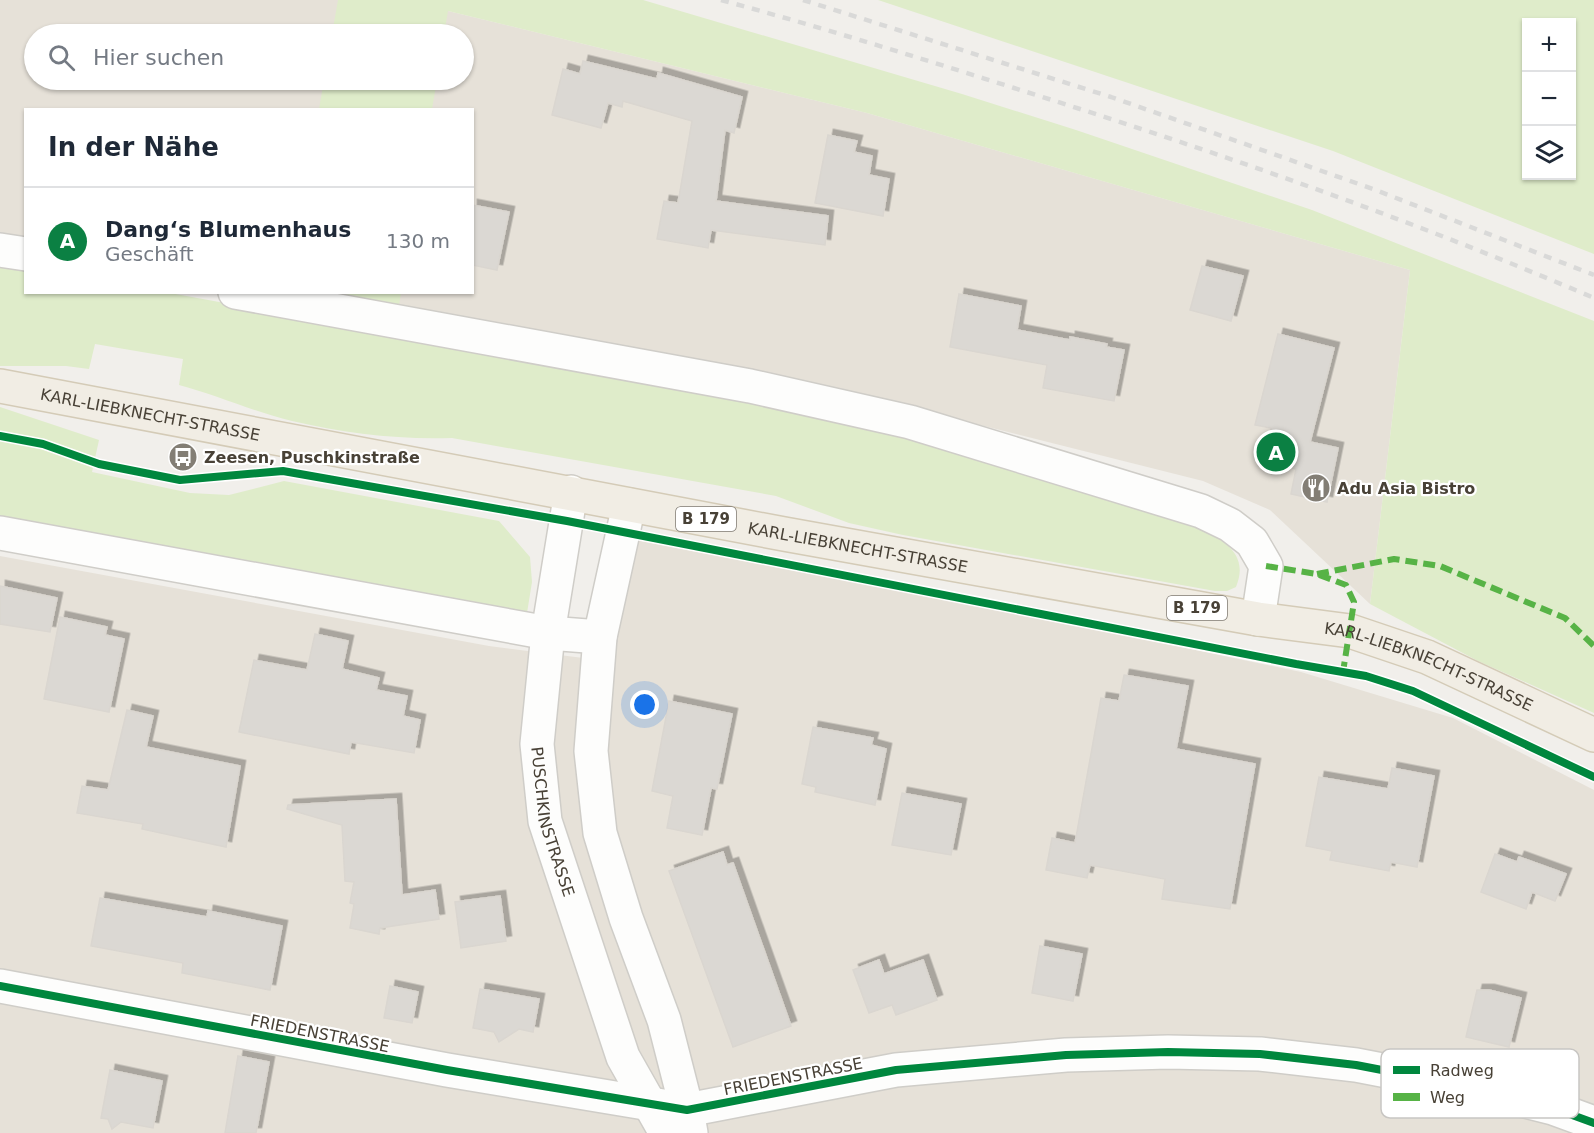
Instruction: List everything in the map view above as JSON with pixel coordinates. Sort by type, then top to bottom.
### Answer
[{"type":"main road","name":"KARL-LIEBKNECHT-STRASSE","points":[[0,386],[571,492],[629,505],[1258,618],[1350,631],[1427,657],[1594,735]]},
{"type":"street","points":[[0,250],[24,254]]},
{"type":"street","points":[[246,294],[750,386],[910,422],[1201,511],[1230,525],[1252,542],[1266,566],[1258,618]]},
{"type":"street","name":"PUSCHKINSTRASSE","points":[[571,492],[548,633],[537,744],[545,820],[623,1057],[650,1104]]},
{"type":"street","points":[[629,505],[600,637],[591,751],[600,833],[626,918],[664,1020],[681,1125]]},
{"type":"street","points":[[0,533],[548,633],[600,637]]},
{"type":"street","name":"FRIEDENSTRASSE","points":[[0,986],[436,1068],[650,1104],[681,1125],[896,1070],[1066,1055],[1167,1052],[1260,1054],[1381,1070]]},
{"type":"street","name":"FRIEDENSTRASSE","points":[[1579,1118],[1594,1123]]},
{"type":"shaded area","points":[[0,0],[409,0],[867,113],[1410,270],[1370,604],[1270,510],[1203,481],[913,408],[399,305],[333,294],[474,294],[474,108],[24,108],[24,239],[0,235]]},
{"type":"shaded area","points":[[636,540],[1100,630],[1301,672],[1453,718],[1594,790],[1594,1133],[0,1133],[0,556],[489,646],[607,661]]},
{"type":"green space","points":[[338,0],[643,0],[1076,130],[1312,210],[1594,321],[1594,713],[1478,661],[1370,604],[1410,270],[867,113],[448,11],[446,24],[334,24]]},
{"type":"green space","points":[[878,0],[1594,0],[1594,254],[1333,151]]},
{"type":"green space","points":[[322,90],[435,90],[432,108],[319,108]]},
{"type":"green space","points":[[0,261],[24,266],[24,294],[175,294],[524,358],[908,434],[1196,526],[1215,536],[1231,549],[1239,565],[1239,575],[1236,587],[1227,591],[1215,591],[903,535],[849,523],[776,496],[452,438],[392,437],[312,425],[278,417],[179,385],[183,359],[95,344],[89,369],[66,366],[0,366]]},
{"type":"green space","points":[[333,294],[401,294],[399,305]]},
{"type":"green space","points":[[0,407],[99,440],[92,472],[190,493],[229,495],[284,481],[499,521],[530,557],[532,582],[527,613],[0,516]]},
{"type":"building","points":[[583,61],[657,79],[658,73],[742,97],[734,133],[725,130],[716,201],[828,216],[825,245],[711,230],[708,248],[657,239],[664,201],[678,203],[692,121],[623,101],[622,107],[608,103],[601,128],[552,115],[563,69],[580,74]]},
{"type":"building","points":[[828,135],[857,141],[854,152],[872,156],[869,175],[889,179],[883,216],[815,203]]},
{"type":"building","points":[[474,205],[509,212],[497,270],[474,265]]},
{"type":"building","points":[[1202,266],[1243,276],[1231,321],[1190,310]]},
{"type":"building","points":[[959,294],[1021,306],[1017,330],[1070,340],[1070,337],[1107,344],[1106,347],[1124,350],[1114,401],[1043,388],[1047,365],[950,347]]},
{"type":"building","points":[[1278,334],[1334,348],[1310,442],[1338,448],[1327,502],[1291,494],[1296,469],[1263,462],[1271,428],[1255,425]]},
{"type":"building","points":[[0,586],[57,598],[50,632],[0,624]]},
{"type":"building","points":[[60,617],[107,627],[105,635],[124,639],[109,712],[44,699]]},
{"type":"building","points":[[315,634],[348,641],[342,669],[379,678],[376,690],[407,696],[403,716],[420,720],[414,753],[351,742],[349,754],[239,732],[254,660],[307,670]]},
{"type":"building","points":[[1124,675],[1188,686],[1176,749],[1255,764],[1230,909],[1162,899],[1165,879],[1090,865],[1087,878],[1046,870],[1052,838],[1075,843],[1101,698],[1119,701]]},
{"type":"building","points":[[669,701],[732,714],[717,789],[711,788],[702,835],[667,828],[673,796],[652,791]]},
{"type":"building","points":[[127,710],[153,716],[146,747],[240,766],[226,847],[142,829],[143,824],[77,813],[82,786],[108,790]]},
{"type":"building","points":[[813,727],[873,738],[871,745],[886,749],[875,805],[815,792],[816,787],[802,784]]},
{"type":"building","points":[[1392,768],[1434,776],[1417,867],[1391,862],[1389,871],[1330,860],[1332,851],[1306,846],[1319,777],[1388,789]]},
{"type":"building","points":[[902,793],[961,804],[951,855],[892,845]]},
{"type":"building","points":[[396,799],[402,895],[435,890],[439,919],[380,928],[379,934],[350,928],[354,904],[350,903],[354,882],[345,881],[342,825],[287,809],[288,805]]},
{"type":"building","points":[[723,852],[727,865],[733,863],[791,1026],[733,1047],[669,871]]},
{"type":"building","points":[[1495,854],[1517,862],[1519,857],[1566,874],[1555,901],[1532,892],[1526,909],[1481,892]]},
{"type":"building","points":[[500,896],[506,941],[461,948],[455,902]]},
{"type":"building","points":[[100,898],[207,917],[208,911],[282,926],[270,990],[182,973],[183,963],[91,946]]},
{"type":"building","points":[[1040,946],[1082,954],[1073,1001],[1032,993]]},
{"type":"building","points":[[879,960],[884,974],[923,960],[937,1000],[896,1015],[892,1005],[869,1013],[853,970]]},
{"type":"building","points":[[390,986],[418,992],[412,1023],[384,1018]]},
{"type":"building","points":[[480,989],[539,999],[533,1032],[519,1029],[499,1042],[494,1032],[473,1028]]},
{"type":"building","points":[[1477,990],[1489,990],[1521,998],[1509,1047],[1466,1037]]},
{"type":"building","points":[[238,1056],[269,1062],[256,1133],[225,1133]]},
{"type":"building","points":[[110,1070],[162,1081],[153,1128],[121,1122],[112,1129],[108,1119],[101,1118]]},
{"type":"railway","points":[[721,0],[941,65],[1234,160],[1379,212],[1594,298]]},
{"type":"railway","points":[[803,0],[1111,97],[1373,189],[1594,275]]},
{"type":"marked path","points":[[1317,574],[1394,559],[1440,566],[1565,618],[1594,646]]},
{"type":"marked path","points":[[1266,566],[1317,574],[1346,585],[1354,602],[1343,672]]},
{"type":"cycle path","points":[[0,436],[43,444],[99,464],[180,480],[283,471],[567,521],[1366,676],[1413,691],[1594,777]]},
{"type":"cycle path","points":[[0,986],[447,1070],[687,1110],[896,1070],[1066,1055],[1168,1052],[1260,1054],[1381,1070]]},
{"type":"cycle path","points":[[1579,1118],[1594,1123]]},
{"type":"place","name":"Dang‘s Blumenhaus","points":[[1276,452]]},
{"type":"place","name":"Zeesen, Puschkinstraße","points":[[183,457]]},
{"type":"place","name":"Adu Asia Bistro","points":[[1316,488]]}]
